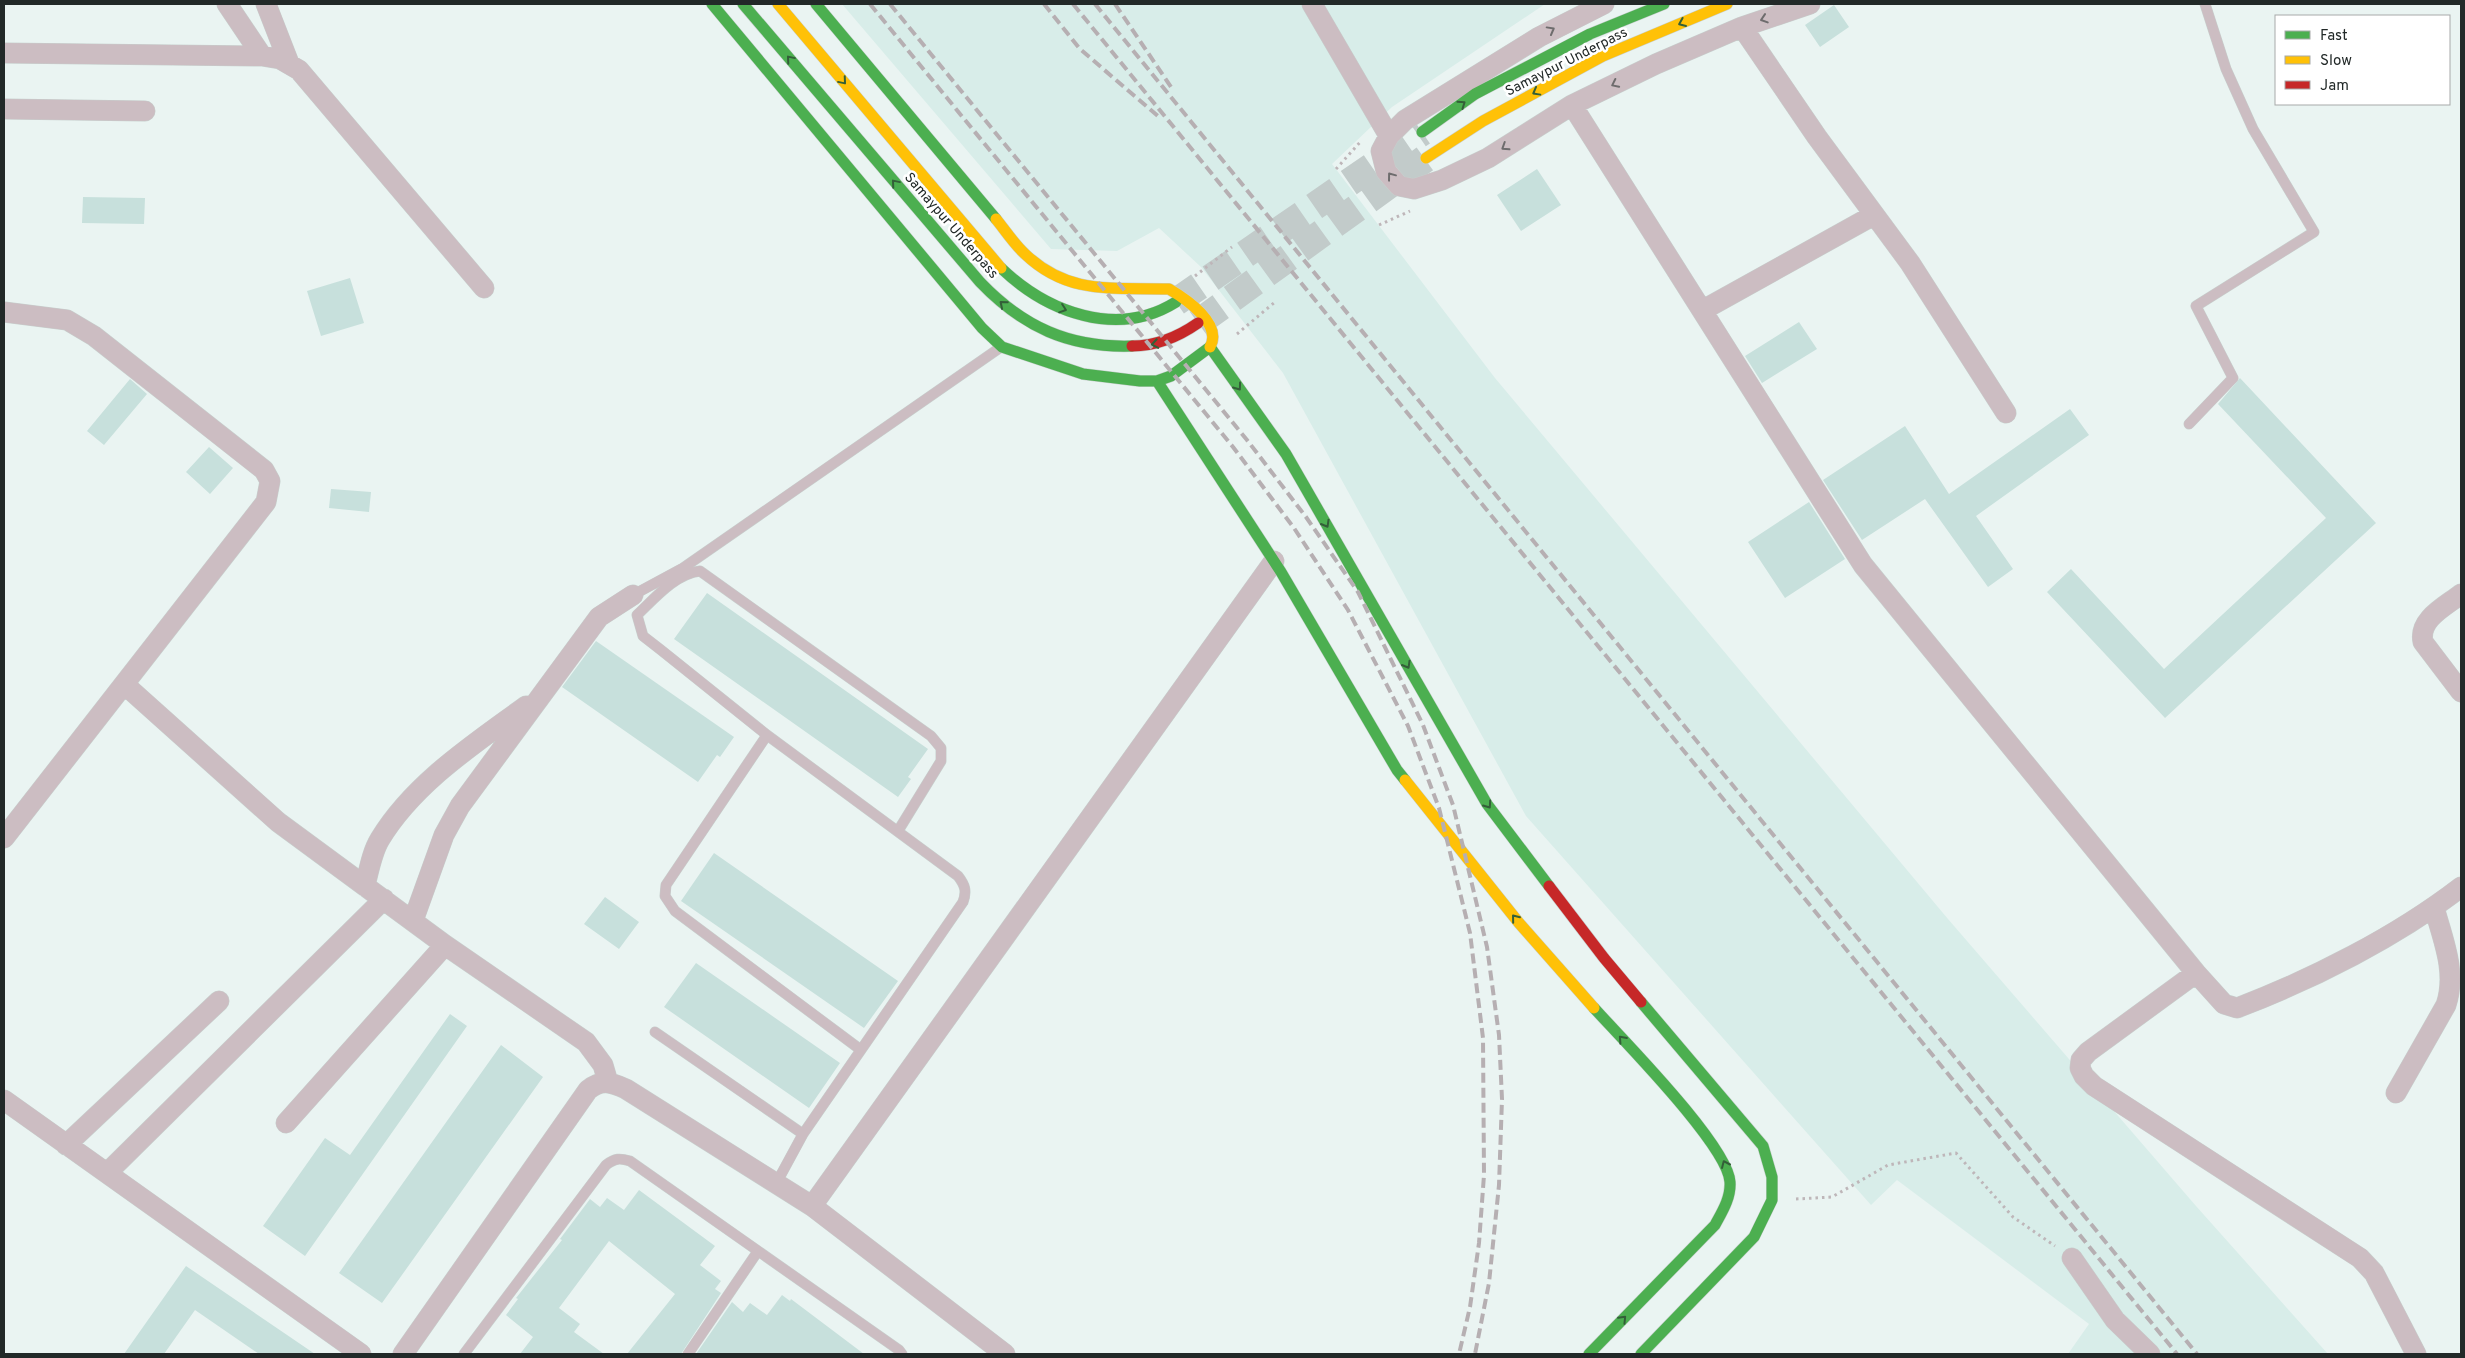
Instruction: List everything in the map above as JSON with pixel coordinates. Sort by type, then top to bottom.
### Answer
[{"type":"street","points":[[227,4],[262,56]]},
{"type":"street","points":[[266,4],[290,63]]},
{"type":"street","points":[[712,4],[982,328],[1002,347],[1083,374],[1140,382],[1157,381],[1171,376],[1210,348],[1213,340],[1210,325],[1178,294],[1169,289],[1083,289],[1041,268],[1025,254],[816,4]]},
{"type":"street","name":"Samaypur Underpass","points":[[743,4],[980,282],[1028,323],[1044,332],[1084,342],[1136,346],[1155,345],[1174,340],[1187,333],[1198,323]]},
{"type":"street","name":"Samaypur Underpass","points":[[778,4],[998,265],[1025,289],[1052,306],[1100,318],[1150,316],[1165,311],[1176,302]]},
{"type":"street","points":[[1312,4],[1389,136]]},
{"type":"street","points":[[1604,4],[1581,8],[1405,120],[1389,136],[1381,151],[1386,171],[1399,186],[1414,189],[1442,180],[1488,158],[1572,105],[1656,64],[1742,27],[1810,4]]},
{"type":"street","name":"Samaypur Underpass","points":[[1422,132],[1476,94],[1590,34],[1664,4]]},
{"type":"street","name":"Samaypur Underpass","points":[[1426,158],[1483,121],[1603,56],[1727,4]]},
{"type":"street","points":[[1742,27],[1817,137],[1910,264],[2006,413]]},
{"type":"street","points":[[4,53],[262,56],[290,63],[299,70],[484,288]]},
{"type":"street","points":[[1572,105],[1863,565],[2196,973],[2224,1004],[2237,1008],[2343,961],[2434,908],[2461,887]]},
{"type":"street","points":[[4,109],[145,111]]},
{"type":"street","points":[[1703,310],[1874,215]]},
{"type":"street","points":[[4,312],[68,320],[94,336],[264,470],[270,481],[266,502],[4,838]]},
{"type":"street","points":[[1210,348],[1286,454],[1486,804],[1604,958],[1763,1146],[1772,1178],[1768,1199],[1754,1237],[1641,1354]]},
{"type":"street","points":[[1157,381],[1274,561],[1397,770],[1519,923],[1696,1122],[1722,1156],[1729,1171],[1735,1193],[1715,1225],[1589,1354]]},
{"type":"street","points":[[812,1206],[1274,561]]},
{"type":"street","points":[[2461,594],[2427,621],[2422,628],[2422,634],[2423,642],[2461,692]]},
{"type":"street","points":[[413,921],[444,835],[460,806],[598,618],[633,595]]},
{"type":"street","points":[[124,684],[278,822],[445,945],[586,1042],[603,1065],[608,1082]]},
{"type":"street","points":[[365,886],[379,840],[390,824],[438,771],[547,690]]},
{"type":"street","points":[[107,1173],[384,899]]},
{"type":"street","points":[[2396,1093],[2446,1006],[2451,990],[2448,958],[2434,908]]},
{"type":"street","points":[[286,1124],[445,945]]},
{"type":"street","points":[[2196,973],[2088,1052],[2082,1060],[2080,1068],[2084,1076],[2094,1086],[2151,1124],[2360,1258],[2374,1273],[2416,1354]]},
{"type":"street","points":[[66,1145],[219,1001]]},
{"type":"street","points":[[403,1354],[588,1090],[596,1083],[608,1082],[626,1089],[777,1182],[812,1206],[983,1348],[1005,1354]]},
{"type":"street","points":[[4,1100],[361,1354]]},
{"type":"street","points":[[2072,1258],[2115,1320],[2150,1354]]},
{"type":"lane","points":[[2189,424],[2233,378],[2196,306],[2314,232],[2253,129],[2226,69],[2205,4]]},
{"type":"lane","points":[[633,595],[683,568],[1002,347]]},
{"type":"lane","points":[[777,1182],[803,1134],[966,894],[965,884],[958,876],[767,735],[644,636],[637,615],[668,586],[691,572],[700,571],[937,741],[942,748],[942,761],[898,831]]},
{"type":"lane","points":[[767,735],[666,885],[665,896],[675,911],[861,1050]]},
{"type":"lane","points":[[655,1032],[803,1134]]},
{"type":"lane","points":[[464,1354],[606,1164],[613,1159],[622,1158],[630,1161],[899,1350],[902,1354]]},
{"type":"lane","points":[[688,1354],[758,1251]]},
{"type":"path","points":[[1336,169],[1365,137]]},
{"type":"path","points":[[1379,225],[1417,207]]},
{"type":"path","points":[[1190,279],[1232,247]]},
{"type":"path","points":[[1238,334],[1275,302]]},
{"type":"path","points":[[1768,1199],[1832,1197],[1888,1164],[1956,1153],[2013,1217],[2072,1258]]},
{"type":"shaded area","points":[[842,4],[1545,4],[1392,107],[1332,164],[1495,378],[1948,919],[2196,1206],[2328,1354],[2068,1354],[2089,1324],[1897,1180],[1871,1205],[1526,816],[1283,373],[1201,267],[1159,228],[1117,251],[1051,249]]},
{"type":"building","points":[[1834,5],[1849,27],[1820,47],[1805,25]]},
{"type":"building","points":[[1537,169],[1561,205],[1521,231],[1497,195]]},
{"type":"building","points":[[83,197],[145,198],[144,224],[82,223]]},
{"type":"building","points":[[350,278],[364,323],[321,336],[307,291]]},
{"type":"building","points":[[1799,322],[1817,349],[1762,383],[1745,356]]},
{"type":"building","points":[[2240,378],[2376,523],[2165,718],[2047,592],[2071,569],[2164,669],[2326,518],[2218,404]]},
{"type":"building","points":[[130,379],[147,394],[104,445],[87,431]]},
{"type":"building","points":[[2070,409],[2089,435],[1976,516],[2013,569],[1988,587],[1925,499],[1862,540],[1823,480],[1905,426],[1949,494]]},
{"type":"building","points":[[209,447],[233,468],[210,494],[186,472]]},
{"type":"building","points":[[331,489],[371,492],[369,512],[329,508]]},
{"type":"building","points":[[1809,502],[1845,559],[1785,598],[1748,542]]},
{"type":"building","points":[[707,593],[928,749],[908,777],[911,779],[898,797],[674,639]]},
{"type":"building","points":[[596,641],[734,737],[720,757],[717,755],[698,782],[562,687]]},
{"type":"building","points":[[714,853],[898,981],[864,1028],[681,901]]},
{"type":"building","points":[[605,897],[639,922],[619,949],[584,924]]},
{"type":"building","points":[[696,963],[840,1063],[809,1108],[664,1007]]},
{"type":"building","points":[[450,1014],[467,1026],[305,1256],[263,1226],[325,1138],[350,1155]]},
{"type":"building","points":[[501,1045],[543,1077],[382,1303],[339,1273]]},
{"type":"building","points":[[639,1190],[715,1246],[700,1265],[721,1281],[715,1289],[721,1293],[681,1354],[627,1354],[675,1294],[609,1241],[559,1308],[580,1324],[574,1332],[604,1354],[520,1354],[533,1337],[506,1315],[518,1299],[516,1298],[562,1240],[560,1239],[590,1199],[600,1207],[607,1198],[624,1210]]},
{"type":"building","points":[[186,1266],[315,1354],[259,1354],[195,1310],[164,1354],[124,1354]]},
{"type":"building","points":[[782,1295],[790,1301],[791,1299],[864,1354],[696,1354],[732,1302],[743,1312],[750,1303],[767,1315]]},
{"type":"tunnel","points":[[1176,302],[1422,132]]},
{"type":"tunnel","points":[[1198,323],[1426,158]]},
{"type":"railway","points":[[870,4],[1233,447],[1294,528],[1348,610],[1408,726],[1439,808],[1470,933],[1483,1038],[1484,1175],[1479,1243],[1470,1307],[1459,1354]]},
{"type":"railway","points":[[890,4],[1247,440],[1306,517],[1358,592],[1423,725],[1453,805],[1487,947],[1499,1035],[1502,1099],[1499,1185],[1489,1283],[1475,1354]]},
{"type":"railway","points":[[1044,4],[1080,49],[1159,117]]},
{"type":"railway","points":[[1073,4],[2177,1354]]},
{"type":"railway","points":[[1095,4],[2197,1354]]},
{"type":"railway","points":[[1115,4],[1171,87]]},
{"type":"traffic: fast","points":[[712,4],[982,328],[1002,347],[1083,374],[1140,381],[1157,381],[1171,376],[1210,347]]},
{"type":"traffic: fast","points":[[743,4],[980,282],[996,298],[1030,323],[1048,332],[1088,343],[1109,346],[1132,346]]},
{"type":"traffic: fast","points":[[816,4],[996,219]]},
{"type":"traffic: fast","points":[[1422,132],[1475,94],[1590,34],[1664,4]]},
{"type":"traffic: fast","points":[[1001,268],[1019,284],[1039,297],[1061,308],[1084,315],[1107,319],[1130,318],[1153,313],[1176,302]]},
{"type":"traffic: fast","points":[[1210,347],[1286,454],[1487,804],[1549,886]]},
{"type":"traffic: fast","points":[[1157,381],[1281,572],[1397,770],[1405,780]]},
{"type":"traffic: fast","points":[[1641,1002],[1763,1146],[1772,1177],[1772,1200],[1754,1237],[1641,1354]]},
{"type":"traffic: fast","points":[[1589,1354],[1715,1225],[1725,1205],[1730,1188],[1725,1166],[1712,1144],[1694,1120],[1594,1008]]},
{"type":"traffic: slow","points":[[778,4],[1001,268]]},
{"type":"traffic: slow","points":[[1426,158],[1483,121],[1603,56],[1727,4]]},
{"type":"traffic: slow","points":[[996,219],[1025,254],[1058,277],[1075,283],[1111,288],[1169,289],[1193,306],[1207,321],[1213,338],[1210,347]]},
{"type":"traffic: slow","points":[[1405,780],[1519,923],[1594,1008]]},
{"type":"traffic: jam","points":[[1132,346],[1141,346],[1167,340],[1198,323]]},
{"type":"traffic: jam","points":[[1549,886],[1604,958],[1641,1002]]}]
